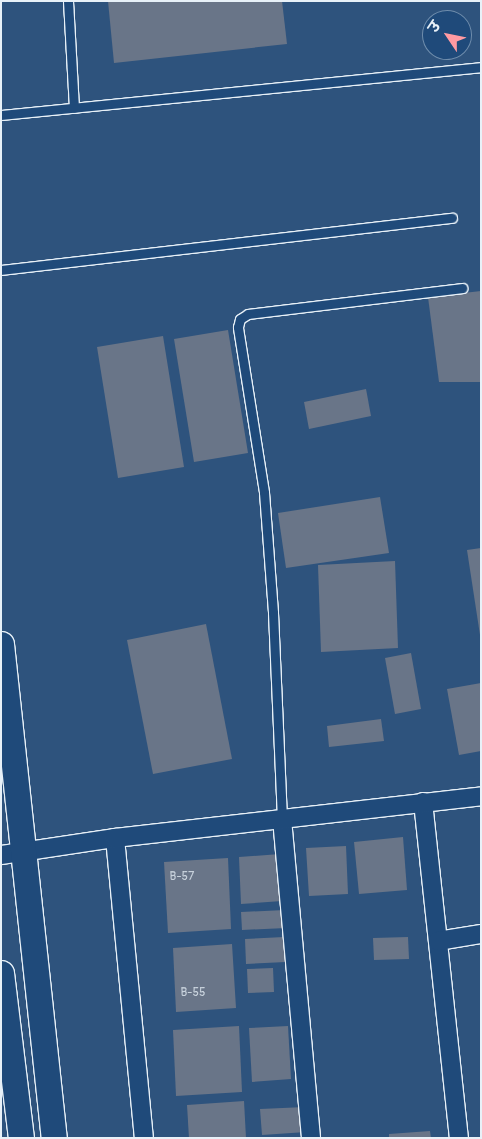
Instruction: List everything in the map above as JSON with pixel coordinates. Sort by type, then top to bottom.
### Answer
[{"type":"street","points":[[1,644],[12,853],[54,1138]]},
{"type":"street","points":[[12,853],[115,838],[481,796]]},
{"type":"street","points":[[423,802],[459,1138]]},
{"type":"street","points":[[282,819],[311,1138]]},
{"type":"street","points":[[115,838],[144,1138]]},
{"type":"street","points":[[438,941],[481,934]]},
{"type":"street","points":[[1,973],[21,1138]]},
{"type":"lane","points":[[68,1],[74,108]]},
{"type":"lane","points":[[1,115],[481,67]]},
{"type":"lane","points":[[1,270],[452,218]]},
{"type":"lane","points":[[282,819],[273,612],[264,492],[238,327],[240,319],[248,314],[462,288]]},
{"type":"building","points":[[108,1],[282,1],[287,44],[114,63]]},
{"type":"building","points":[[481,291],[481,382],[439,382],[428,297]]},
{"type":"building","points":[[228,330],[248,453],[194,462],[174,339]]},
{"type":"building","points":[[163,336],[184,467],[118,478],[97,347]]},
{"type":"building","points":[[366,389],[371,416],[309,429],[304,402]]},
{"type":"building","points":[[380,497],[389,553],[286,568],[278,513]]},
{"type":"building","points":[[481,548],[481,635],[480,635],[467,550]]},
{"type":"building","points":[[395,561],[398,648],[321,652],[318,565]]},
{"type":"building","points":[[206,624],[232,759],[153,774],[127,640]]},
{"type":"building","points":[[411,653],[421,709],[395,714],[385,658]]},
{"type":"building","points":[[481,683],[481,751],[459,755],[447,689]]},
{"type":"building","points":[[381,719],[384,741],[329,747],[327,726]]},
{"type":"building","points":[[403,837],[407,890],[359,894],[354,842]]},
{"type":"building","points":[[346,846],[348,894],[309,896],[306,848]]},
{"type":"building","points":[[280,854],[282,901],[241,904],[239,857]]},
{"type":"building","points":[[228,858],[231,929],[168,933],[164,862]]},
{"type":"building","points":[[285,910],[286,928],[242,930],[241,912]]},
{"type":"building","points":[[284,937],[286,962],[246,964],[245,939]]},
{"type":"building","points":[[408,937],[409,959],[374,960],[373,938]]},
{"type":"building","points":[[232,944],[236,1008],[176,1012],[173,948]]},
{"type":"building","points":[[273,968],[274,992],[248,993],[247,969]]},
{"type":"building","points":[[239,1026],[242,1092],[176,1096],[173,1030]]},
{"type":"building","points":[[288,1026],[291,1079],[252,1082],[249,1028]]},
{"type":"building","points":[[244,1101],[246,1138],[189,1138],[187,1105]]},
{"type":"building","points":[[305,1107],[306,1132],[262,1135],[260,1109]]},
{"type":"building","points":[[430,1131],[431,1138],[389,1138],[389,1134]]}]
